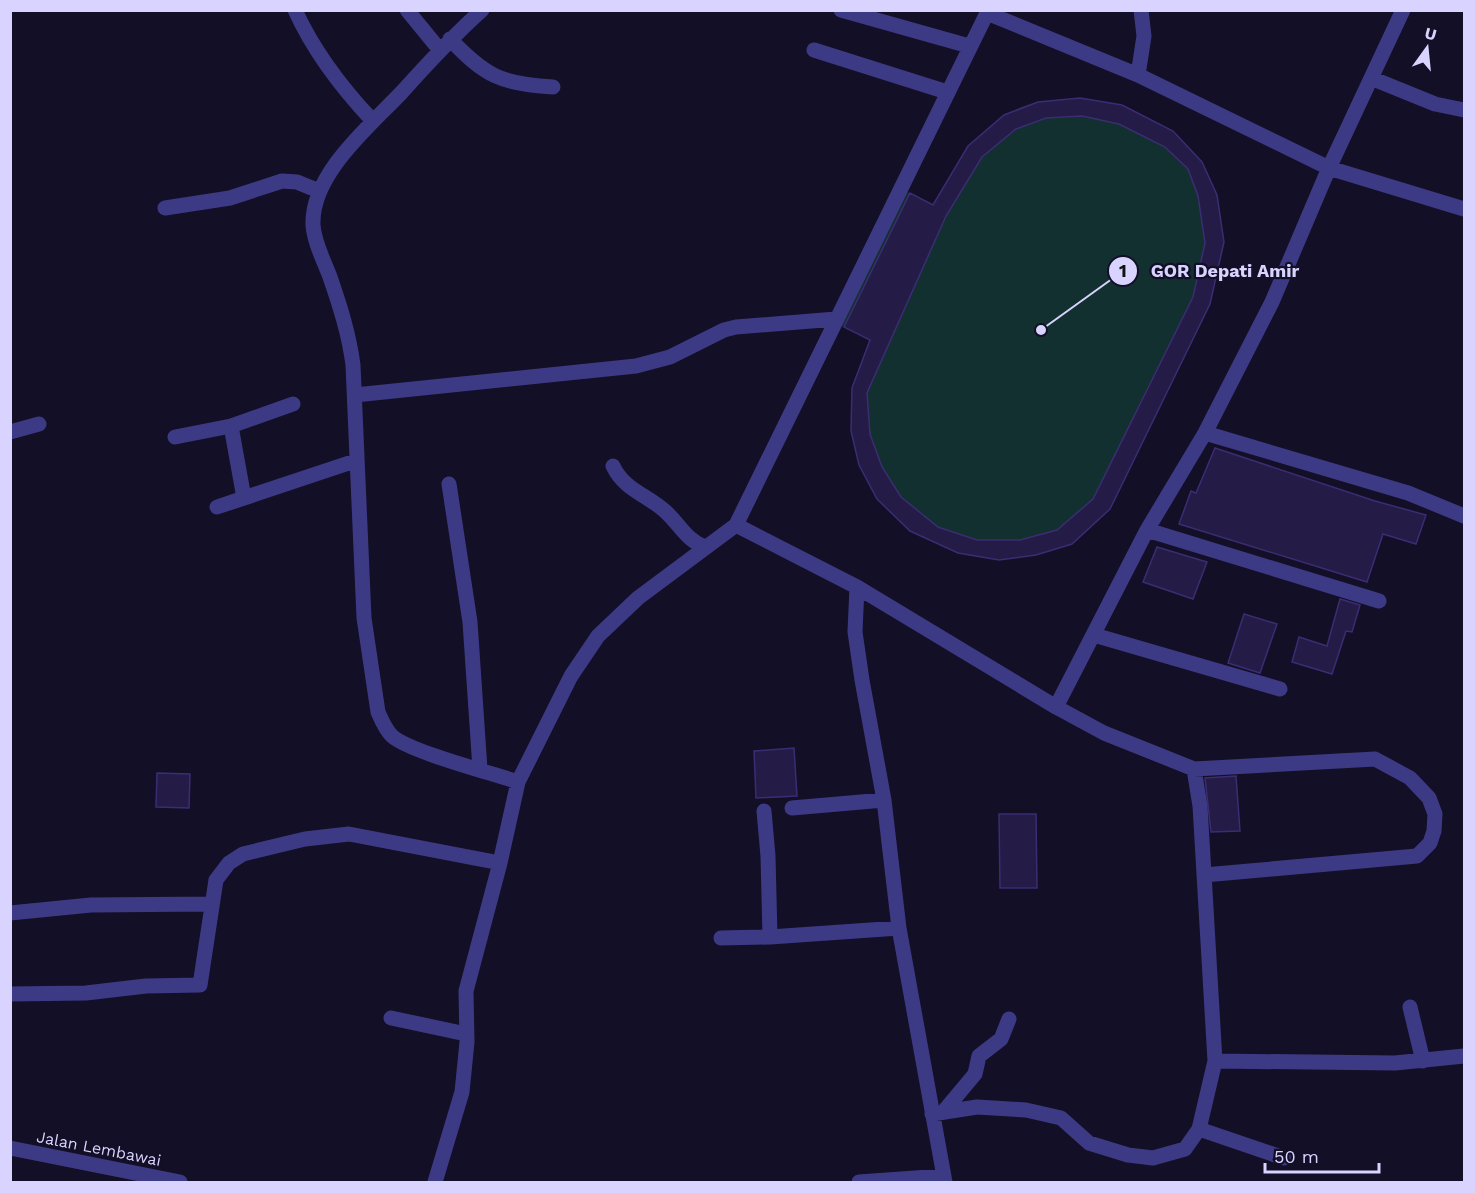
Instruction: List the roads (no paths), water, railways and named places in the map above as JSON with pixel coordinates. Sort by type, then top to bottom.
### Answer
[{"type":"street","points":[[295,10],[317,54],[350,97],[372,120]]},
{"type":"street","points":[[407,10],[444,44],[491,75],[530,85],[553,87]]},
{"type":"street","points":[[482,10],[444,44],[372,120],[333,168],[319,191],[314,211],[314,233],[346,324],[355,395],[364,618],[372,678],[381,718],[393,737],[422,750],[518,782]]},
{"type":"street","points":[[841,10],[969,46]]},
{"type":"street","points":[[1138,75],[1144,36],[1141,10]]},
{"type":"street","points":[[1056,707],[1147,530],[1205,433],[1272,302],[1329,168],[1403,10]]},
{"type":"street","points":[[435,1182],[462,1092],[466,991],[501,863],[518,782],[571,676],[598,636],[638,598],[735,525],[987,12],[1138,75],[1329,168],[1464,209]]},
{"type":"street","points":[[814,50],[947,92]]},
{"type":"street","points":[[1371,78],[1435,104],[1464,110]]},
{"type":"street","points":[[165,208],[230,198],[282,181],[297,182],[319,191]]},
{"type":"street","points":[[355,395],[636,366],[670,357],[724,330],[736,327],[836,319]]},
{"type":"street","points":[[175,437],[231,426],[293,404]]},
{"type":"street","points":[[10,432],[39,424]]},
{"type":"street","points":[[231,426],[244,498]]},
{"type":"street","points":[[1205,433],[1408,493],[1464,516]]},
{"type":"street","points":[[217,507],[356,460]]},
{"type":"street","points":[[613,466],[625,484],[666,512],[690,540],[705,547]]},
{"type":"street","points":[[449,484],[470,622],[480,769]]},
{"type":"street","points":[[735,525],[857,587],[1056,707],[1104,733],[1194,769],[1375,759],[1410,778],[1429,798],[1435,813],[1430,843],[1417,856],[1204,875]]},
{"type":"street","points":[[1147,530],[1379,601]]},
{"type":"street","points":[[857,587],[855,632],[884,800],[899,928],[938,1112],[944,1179],[860,1182]]},
{"type":"street","points":[[1094,635],[1280,688]]},
{"type":"street","points":[[938,1112],[977,1107],[1004,1108],[1061,1118],[1089,1143],[1128,1155],[1153,1158],[1185,1149],[1199,1129],[1215,1061],[1200,806],[1194,769]]},
{"type":"street","points":[[792,808],[884,800]]},
{"type":"street","points":[[764,812],[768,856],[770,937]]},
{"type":"street","points":[[10,994],[86,993],[146,986],[200,986],[203,979],[211,904],[216,880],[222,871],[243,854],[336,835],[363,836],[501,863]]},
{"type":"street","points":[[10,914],[91,905],[211,904]]},
{"type":"street","points":[[721,938],[899,928]]},
{"type":"street","points":[[1410,1007],[1423,1061]]},
{"type":"street","points":[[391,1018],[466,1034]]},
{"type":"street","points":[[938,1112],[971,1080],[977,1070],[979,1056],[1000,1039],[1010,1019]]},
{"type":"street","points":[[1215,1061],[1395,1064],[1464,1056]]},
{"type":"street","points":[[1199,1129],[1284,1158]]},
{"type":"street","name":"Jalan Lembawai","points":[[10,1148],[180,1182]]},
{"type":"place","name":"GOR Depati Amir","points":[[1041,330]]}]
